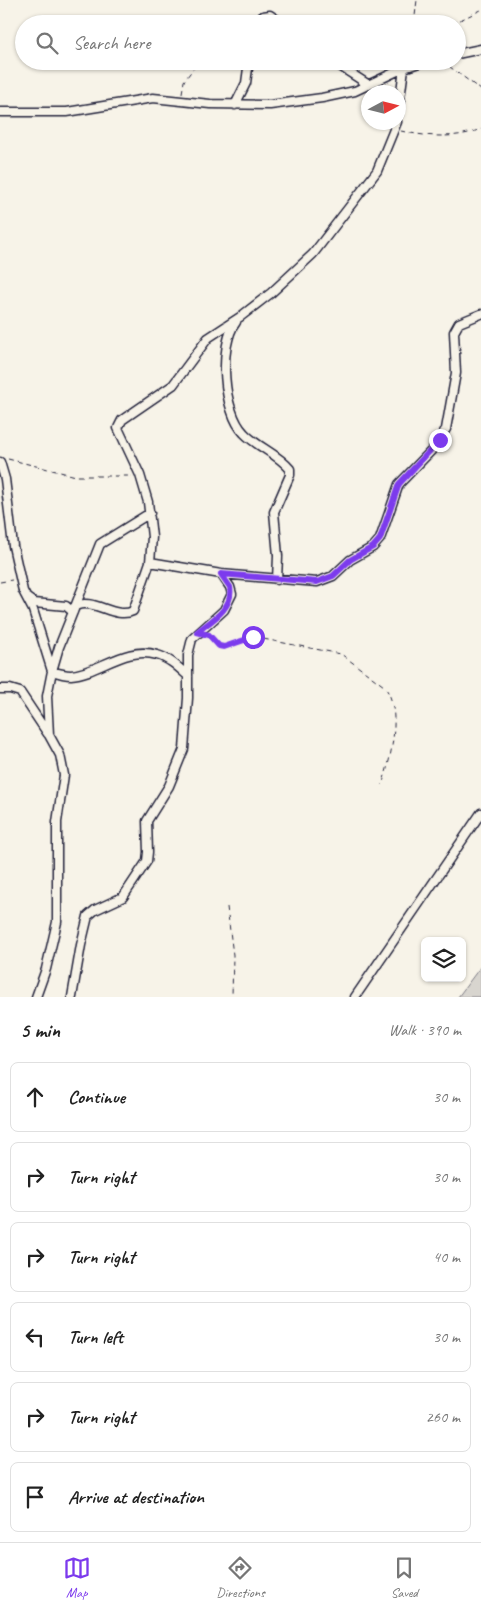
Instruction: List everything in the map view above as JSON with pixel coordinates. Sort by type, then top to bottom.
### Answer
[{"type":"street","points":[[466,52],[481,49]]},
{"type":"street","points":[[235,105],[246,83],[248,70]]},
{"type":"street","points":[[346,70],[369,85],[400,70]]},
{"type":"street","points":[[402,85],[404,70]]},
{"type":"street","points":[[0,112],[67,112],[146,98],[235,105],[270,105],[322,98],[361,88]]},
{"type":"street","points":[[27,598],[34,603],[66,606],[74,609],[86,604],[123,613],[133,611],[150,562],[152,543],[150,513],[140,475],[121,438],[118,428],[122,420],[173,385],[204,342],[240,318],[287,279],[313,254],[377,171],[394,130]]},
{"type":"street","points":[[150,562],[221,574],[317,582],[326,580],[350,560],[373,547],[380,539],[399,484],[431,451],[446,429],[456,373],[454,332],[459,323],[481,314]]},
{"type":"street","points":[[240,318],[230,332],[227,353],[227,396],[231,415],[243,432],[290,469],[290,475],[274,512],[278,556],[277,580]]},
{"type":"street","points":[[2,461],[13,546],[21,579],[33,610],[52,672]]},
{"type":"street","points":[[49,735],[47,696],[52,672],[74,609],[100,544],[150,513]]},
{"type":"street","points":[[72,997],[88,916],[95,910],[123,897],[147,861],[147,821],[169,786],[184,750],[189,648],[197,632],[224,610],[229,602],[230,587],[221,574]]},
{"type":"street","points":[[52,672],[69,675],[76,674],[109,661],[155,654],[173,662],[188,676]]},
{"type":"street","points":[[0,690],[10,689],[20,692],[60,755],[64,775],[57,822],[57,922],[46,969],[36,997]]},
{"type":"street","points":[[354,997],[481,813]]},
{"type":"path","points":[[415,15],[417,0]]},
{"type":"path","points":[[466,17],[481,10]]},
{"type":"path","points":[[184,101],[182,94],[184,81],[192,70]]},
{"type":"path","points":[[454,70],[481,90]]},
{"type":"path","points":[[406,129],[419,134],[455,136],[481,129]]},
{"type":"path","points":[[2,461],[17,460],[76,476],[140,475]]},
{"type":"path","points":[[0,582],[21,579]]},
{"type":"path","points":[[197,632],[209,635],[219,646],[224,647],[253,637],[299,647],[331,651],[352,661],[384,686],[389,691],[394,742],[382,785]]},
{"type":"path","points":[[227,907],[233,955],[232,997]]},
{"type":"shaded area","points":[[481,966],[481,997],[458,997]]},
{"type":"route","points":[[253,637],[224,647],[219,646],[209,635],[197,632],[224,610],[229,602],[232,594],[230,587],[221,574],[286,581],[317,582],[333,576],[350,560],[373,547],[380,539],[386,526],[394,493],[399,484],[440,440]]}]
